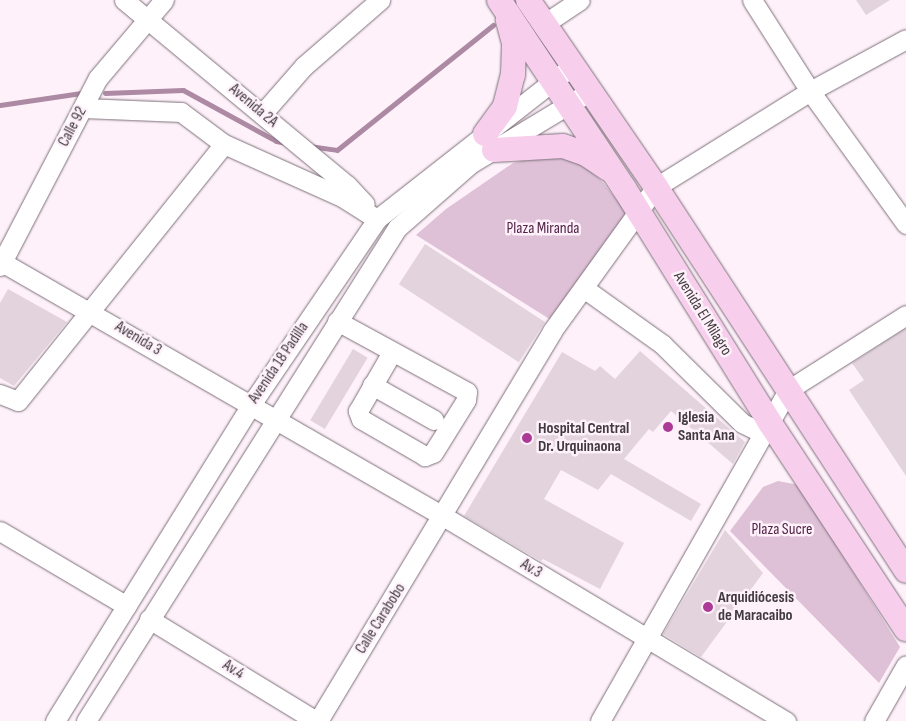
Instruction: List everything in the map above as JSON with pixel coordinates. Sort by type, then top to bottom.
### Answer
[{"type":"main road","name":"Avenida El Milagro","points":[[528,0],[589,92],[656,187],[906,571]]},
{"type":"main road","name":"Avenida El Milagro","points":[[503,6],[615,174],[768,429],[906,629]]},
{"type":"main road","points":[[503,6],[514,43],[513,75],[505,106],[489,142],[563,146],[586,154],[615,174]]},
{"type":"street","name":"Avenida 2A","points":[[124,0],[149,17],[347,185],[377,218]]},
{"type":"street","name":"Calle 92","points":[[1,263],[98,78],[164,0]]},
{"type":"street","points":[[262,114],[304,66],[380,0]]},
{"type":"street","points":[[544,24],[580,0]]},
{"type":"street","points":[[752,0],[810,90],[906,224]]},
{"type":"street","points":[[656,187],[810,90],[906,39]]},
{"type":"street","name":"Avenida 18 Padilla","points":[[86,721],[274,420],[397,228],[470,164],[489,142],[552,80],[572,66]]},
{"type":"street","name":"Avenida 18 Padilla","points":[[55,721],[250,406],[377,218],[489,142],[569,105],[589,92]]},
{"type":"street","points":[[83,108],[181,112],[224,144],[301,178],[377,218]]},
{"type":"street","points":[[0,394],[18,401],[224,144]]},
{"type":"street","name":"Calle Carabobo","points":[[317,721],[443,516],[552,331],[586,289],[656,187]]},
{"type":"street","name":"Avenida 3","points":[[1,263],[90,310],[274,420]]},
{"type":"street","points":[[586,289],[662,344],[742,423],[768,429]]},
{"type":"street","points":[[600,721],[768,429],[788,390],[906,315]]},
{"type":"street","points":[[337,322],[467,392],[466,400],[433,453],[425,456],[361,419],[358,411],[392,352]]},
{"type":"street","points":[[372,385],[434,420]]},
{"type":"street","name":"Av.3","points":[[274,420],[443,516],[786,721]]},
{"type":"street","points":[[0,531],[127,606]]},
{"type":"street","name":"Av.4","points":[[150,618],[317,721]]},
{"type":"street","points":[[874,721],[906,665]]},
{"type":"green space","name":"Plaza Miranda","points":[[540,156],[562,156],[583,165],[602,181],[637,226],[559,325],[416,235],[446,209],[513,163]]},
{"type":"green space","name":"Plaza Sucre","points":[[778,481],[799,485],[900,647],[879,683],[730,531],[763,487]]},
{"type":"building","points":[[856,0],[890,0],[866,15]]},
{"type":"building","points":[[425,244],[545,322],[519,362],[399,284]]},
{"type":"building","points":[[8,289],[67,322],[14,386],[0,378],[0,303]]},
{"type":"building","points":[[906,328],[906,476],[849,390],[864,380],[852,363]]},
{"type":"building","points":[[353,349],[368,358],[325,429],[310,420]]},
{"type":"building","points":[[640,351],[745,442],[733,464],[671,411],[653,432],[649,429],[624,459],[701,504],[691,521],[611,474],[598,490],[561,470],[544,499],[624,543],[600,589],[543,559],[541,561],[464,516],[562,352],[595,371],[600,366],[615,379]]},
{"type":"building","name":"Arquidiócesis de Maracaibo","points":[[725,530],[763,573],[701,657],[663,634]]},
{"type":"waterway","points":[[309,146],[337,150],[493,25]]},
{"type":"waterway","points":[[105,93],[183,90],[276,141],[286,143]]},
{"type":"waterway","points":[[0,105],[81,93]]},
{"type":"place","name":"Iglesia Santa Ana","points":[[668,427]]},
{"type":"place","name":"Hospital Central Dr. Urquinaona","points":[[527,438]]},
{"type":"place","name":"Arquidiócesis de Maracaibo","points":[[708,607]]}]
